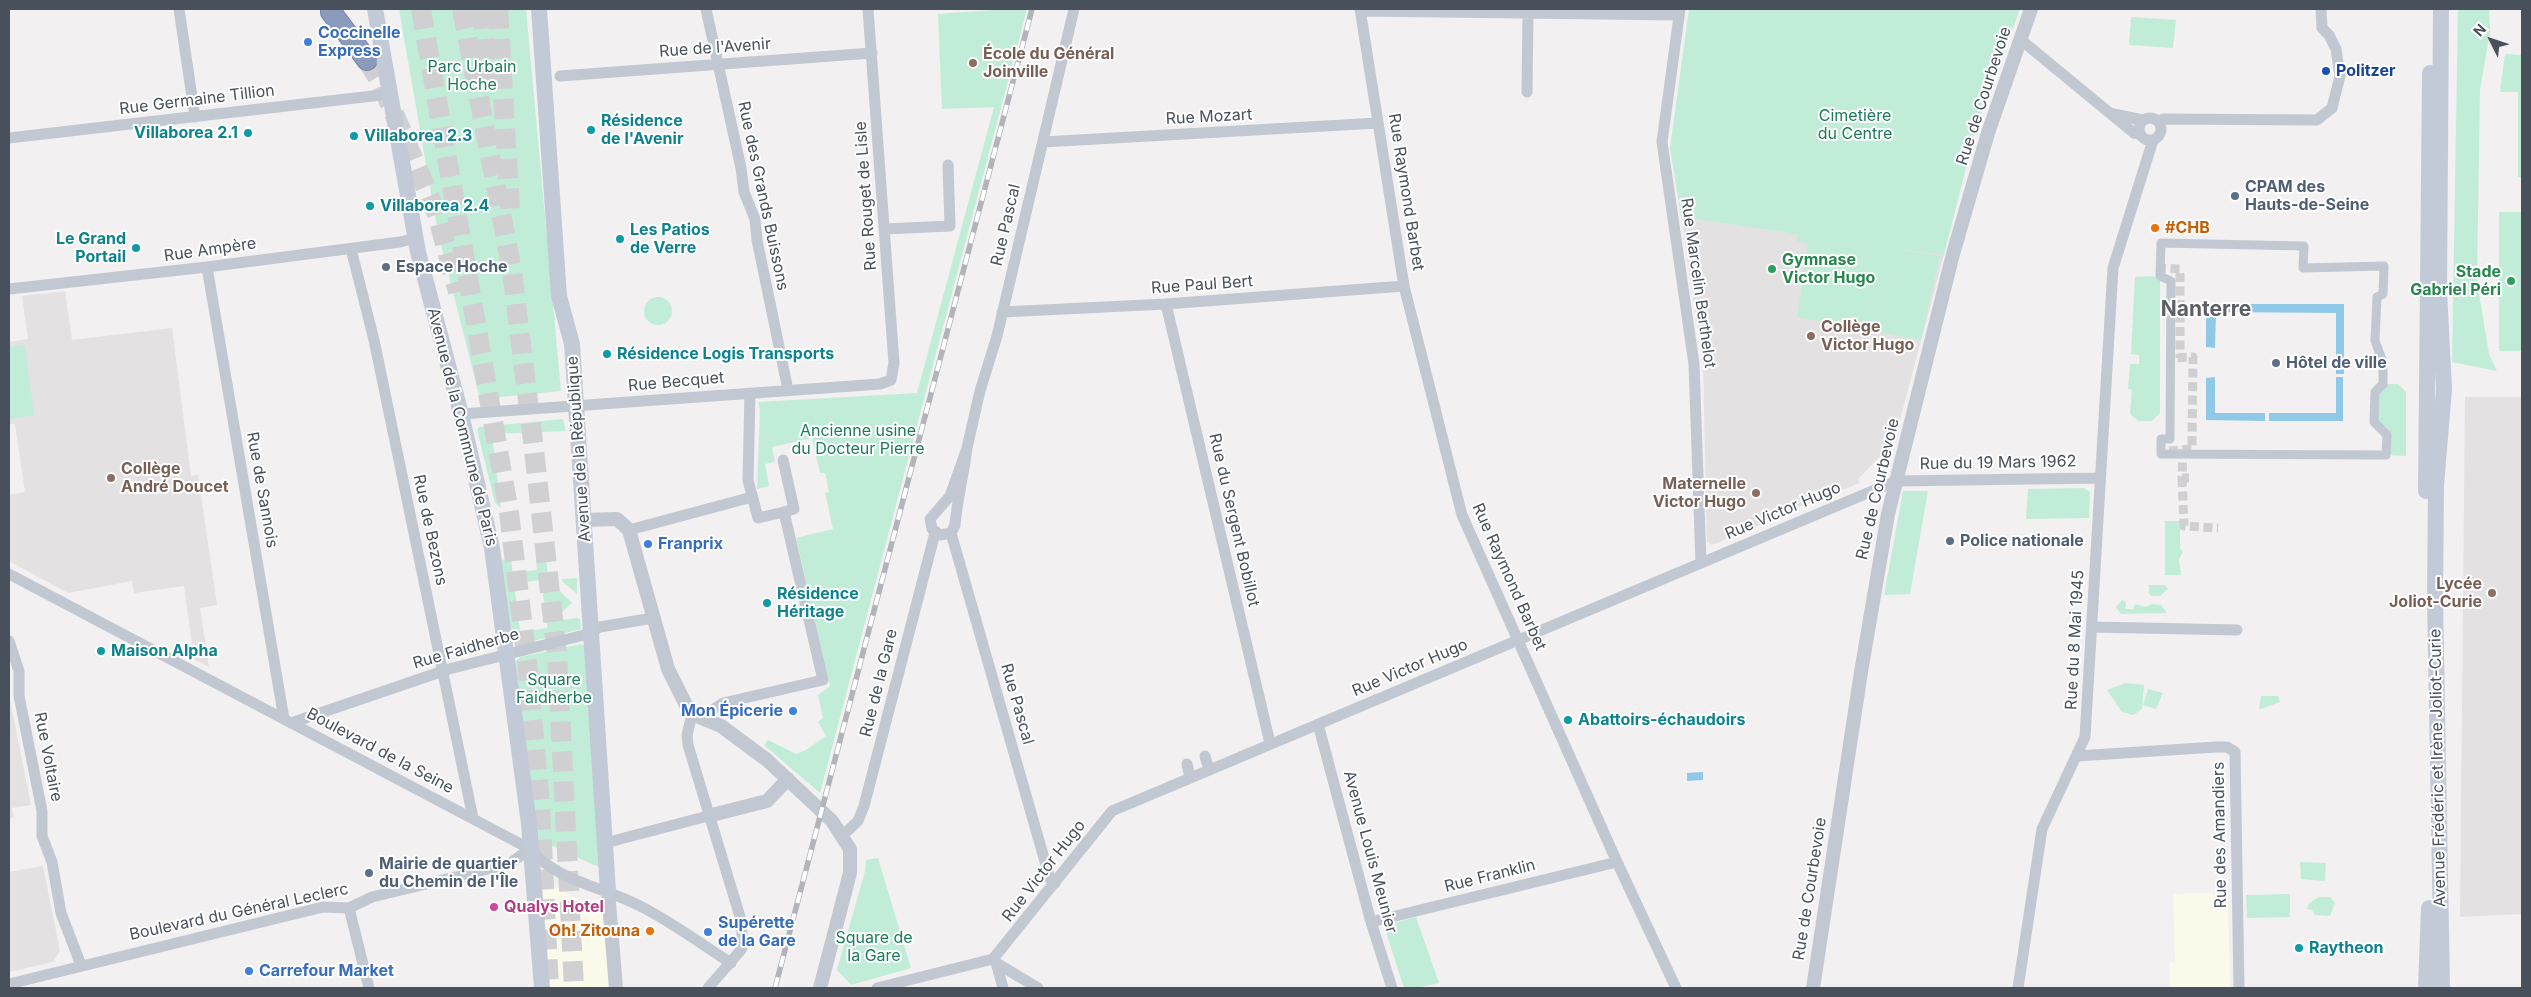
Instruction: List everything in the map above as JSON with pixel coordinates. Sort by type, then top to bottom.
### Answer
[{"type":"highway","points":[[331,12],[367,60]]},
{"type":"main road","name":"Avenue de la Commune de Paris","points":[[375,9],[416,238],[461,414],[492,548],[528,815],[542,988]]},
{"type":"main road","name":"Avenue de la République","points":[[539,9],[559,296],[572,344],[608,891]]},
{"type":"main road","name":"Avenue Frédéric et Irène Joliot-Curie","points":[[2426,988],[2430,896],[2426,508],[2430,9]]},
{"type":"main road","name":"Avenue Frédéric et Irène Joliot-Curie","points":[[2441,9],[2439,290],[2444,389],[2436,485],[2435,616],[2442,988]]},
{"type":"street","points":[[179,9],[195,117]]},
{"type":"street","name":"Rue des Grands Buissons","points":[[706,9],[741,168],[744,192],[755,220],[756,240],[788,390]]},
{"type":"street","name":"Rue Rouget de Lisle","points":[[868,9],[894,363],[891,380]]},
{"type":"street","name":"Rue Pascal","points":[[935,532],[932,529],[930,519],[936,511],[941,509],[950,496],[967,448],[1002,312],[1074,9]]},
{"type":"street","name":"Rue de Courbevoie","points":[[1813,988],[1860,672],[1888,514],[1953,254],[1988,133],[2031,9]]},
{"type":"street","points":[[2159,122],[2163,119],[2317,120],[2332,108],[2340,76],[2336,50],[2329,35],[2322,28],[2321,9]]},
{"type":"street","points":[[1361,10],[1680,12]]},
{"type":"street","name":"Rue Raymond Barbet","points":[[1361,10],[1404,286],[1462,515],[1617,862],[1676,988]]},
{"type":"street","points":[[1527,92],[1528,12]]},
{"type":"street","name":"Rue Marcelin Berthelot","points":[[1680,12],[1662,142],[1694,364],[1701,563]]},
{"type":"street","points":[[2021,40],[2134,133],[2140,134],[2145,139],[2153,140],[2161,130],[2159,122],[2151,118],[2143,120],[2113,114]]},
{"type":"street","name":"Rue de l'Avenir","points":[[560,76],[872,53]]},
{"type":"street","name":"Rue Germaine Tillion","points":[[9,138],[390,94]]},
{"type":"street","points":[[2140,134],[2139,126],[2143,120]]},
{"type":"street","name":"Rue Mozart","points":[[1043,142],[1378,123]]},
{"type":"street","name":"Rue du 8 Mai 1945","points":[[2018,988],[2042,829],[2086,737],[2112,268],[2153,140]]},
{"type":"street","points":[[885,229],[950,226],[948,165]]},
{"type":"street","name":"Rue Ampère","points":[[9,289],[207,268],[351,249],[416,238]]},
{"type":"street","points":[[2161,243],[2304,246],[2303,268],[2384,266],[2383,294],[2377,297],[2375,341],[2383,362],[2383,384],[2375,392],[2374,422],[2387,435],[2386,455],[2161,454],[2161,448],[2161,439],[2170,439],[2171,281],[2160,276],[2161,243]]},
{"type":"street","name":"Rue de Bezons","points":[[351,249],[374,340],[473,818]]},
{"type":"street","name":"Rue de Sannois","points":[[207,268],[288,721]]},
{"type":"street","name":"Rue Paul Bert","points":[[1002,312],[1166,304],[1404,286]]},
{"type":"street","name":"Rue du Sergent Bobillot","points":[[1166,304],[1270,743]]},
{"type":"street","name":"Rue Becquet","points":[[461,414],[880,384],[891,380]]},
{"type":"street","points":[[750,393],[748,480],[758,518],[794,509],[783,460]]},
{"type":"street","name":"Rue Pascal","points":[[967,448],[960,501],[954,517],[956,525],[950,532],[1050,879],[1055,883]]},
{"type":"street","name":"Rue du 19 Mars 1962","points":[[1896,481],[2100,478]]},
{"type":"street","name":"Rue Victor Hugo","points":[[996,961],[1112,811],[1896,481]]},
{"type":"street","points":[[629,530],[752,497]]},
{"type":"street","points":[[941,509],[951,512],[954,517]]},
{"type":"street","points":[[708,988],[731,963],[743,945],[741,920],[708,816],[688,745],[688,735],[697,716],[723,703],[823,680],[784,512]]},
{"type":"street","points":[[583,520],[617,519],[629,530],[668,669],[697,716],[747,743],[788,779],[832,822],[850,849],[850,873],[820,988]]},
{"type":"street","points":[[935,532],[943,535],[950,532]]},
{"type":"street","name":"Rue de la Gare","points":[[843,836],[858,821],[864,806],[935,532]]},
{"type":"street","name":"Boulevard de la Seine","points":[[9,574],[473,818],[530,849],[547,866],[592,888],[608,891],[640,906],[731,963]]},
{"type":"street","name":"Rue Faidherbe","points":[[288,721],[443,671],[591,632],[600,627],[653,618]]},
{"type":"street","points":[[2093,627],[2236,630]]},
{"type":"street","name":"Rue Voltaire","points":[[9,641],[20,672],[19,696],[42,811],[42,836],[52,862],[61,913],[81,965]]},
{"type":"street","name":"Avenue Louis Meunier","points":[[1318,724],[1371,922],[1392,988]]},
{"type":"street","name":"Rue des Amandiers","points":[[2077,756],[2216,747],[2227,747],[2235,752],[2239,988]]},
{"type":"street","points":[[1205,756],[1209,770]]},
{"type":"street","points":[[1187,764],[1190,778]]},
{"type":"street","points":[[605,843],[767,801],[788,779]]},
{"type":"street","name":"Boulevard du Général Leclerc","points":[[9,984],[323,907],[349,908],[372,897],[508,864],[530,849]]},
{"type":"street","name":"Rue Franklin","points":[[1371,922],[1617,862]]},
{"type":"street","points":[[608,891],[616,988]]},
{"type":"street","points":[[349,908],[369,988]]},
{"type":"street","points":[[877,988],[996,961],[1038,988]]},
{"type":"street","points":[[996,961],[1003,988]]},
{"type":"street","points":[[38,976],[41,988]]},
{"type":"shaded area","name":"Collège Victor Hugo","points":[[1681,217],[1798,234],[1797,241],[1809,236],[1944,255],[1894,442],[1858,479],[1860,483],[1769,519],[1769,521],[1712,545],[1707,542],[1703,363]]},
{"type":"shaded area","name":"Collège André Doucet","points":[[65,291],[72,340],[172,328],[191,476],[198,475],[217,605],[200,608],[209,667],[194,659],[184,586],[134,593],[132,581],[68,593],[9,561],[9,495],[25,492],[15,424],[9,424],[9,342],[28,339],[22,296]]},
{"type":"shaded area","name":"Lycée Joliot-Curie","points":[[2465,397],[2522,397],[2522,914],[2460,917]]},
{"type":"shaded area","points":[[9,695],[31,805],[12,808],[14,817],[9,819]]},
{"type":"shaded area","points":[[43,866],[60,951],[53,962],[9,972],[9,872]]},
{"type":"shaded area","points":[[540,879],[604,913],[609,988],[549,988]]},
{"type":"shaded area","points":[[2173,894],[2228,894],[2230,988],[2170,988],[2169,963],[2175,962]]},
{"type":"green space","name":"Parc Urbain Hoche","points":[[399,9],[526,9],[561,391],[480,399],[438,233]]},
{"type":"green space","name":"Ancienne usine du Docteur Pierre","points":[[1027,9],[820,793],[764,745],[768,740],[796,754],[806,750],[826,736],[818,722],[823,718],[818,695],[830,686],[796,538],[833,529],[825,493],[829,492],[825,473],[820,473],[812,438],[772,447],[775,462],[765,464],[769,486],[757,489],[760,409],[758,402],[917,393],[994,107],[942,109],[938,14]]},
{"type":"green space","name":"Cimetière du Centre","points":[[1689,9],[2020,9],[1976,128],[1944,255],[1890,248],[1940,256],[1921,340],[1797,317],[1808,243],[1797,241],[1797,234],[1681,217],[1670,148]]},
{"type":"green space","points":[[2458,9],[2489,9],[2490,32],[2480,90],[2477,281],[2489,354],[2497,371],[2452,362]]},
{"type":"green space","points":[[2131,17],[2176,20],[2173,48],[2129,45]]},
{"type":"green space","points":[[2505,54],[2522,55],[2522,177],[2518,177],[2518,92],[2500,92]]},
{"type":"green space","name":"Stade Gabriel Péri","points":[[2499,212],[2522,212],[2522,351],[2499,351]]},
{"type":"green space","points":[[2160,276],[2160,413],[2152,421],[2138,421],[2130,414],[2132,390],[2128,389],[2130,364],[2139,364],[2139,355],[2131,354],[2135,277]]},
{"type":"green space","points":[[658,297],[668,301],[672,311],[668,321],[658,325],[648,321],[644,311],[648,301]]},
{"type":"green space","points":[[25,345],[34,415],[9,420],[9,347]]},
{"type":"green space","points":[[2383,384],[2398,384],[2406,392],[2406,456],[2386,455],[2387,435],[2374,422],[2375,392]]},
{"type":"green space","points":[[563,419],[566,431],[492,434],[501,508],[495,503],[477,430],[479,427]]},
{"type":"green space","points":[[2084,488],[2090,492],[2089,518],[2026,519],[2028,489]]},
{"type":"green space","points":[[1903,491],[1928,491],[1910,594],[1884,595]]},
{"type":"green space","points":[[2165,521],[2180,521],[2180,548],[2183,552],[2179,559],[2181,575],[2165,575]]},
{"type":"green space","points":[[511,558],[520,632],[547,628],[547,622],[577,618],[580,619],[581,629],[518,645],[510,639],[500,560]]},
{"type":"green space","points":[[536,559],[546,561],[549,580],[572,603],[562,612],[546,614],[541,580],[518,583],[516,572],[537,570]]},
{"type":"green space","points":[[577,578],[577,594],[562,579]]},
{"type":"green space","points":[[2149,585],[2165,585],[2168,589],[2160,596],[2151,596]]},
{"type":"green space","points":[[2122,600],[2126,602],[2125,609],[2133,609],[2135,604],[2146,607],[2151,604],[2161,605],[2167,613],[2121,614],[2116,607]]},
{"type":"green space","name":"Square Faidherbe","points":[[581,644],[586,646],[599,866],[537,839],[515,661],[521,657]]},
{"type":"green space","points":[[2126,683],[2144,685],[2142,709],[2133,715],[2122,712],[2107,690]]},
{"type":"green space","points":[[2148,689],[2163,693],[2156,709],[2143,705]]},
{"type":"green space","points":[[2261,696],[2278,696],[2280,702],[2261,709],[2259,708]]},
{"type":"green space","name":"Square de la Gare","points":[[878,858],[911,968],[851,985],[837,970],[865,871],[866,860]]},
{"type":"green space","points":[[2300,862],[2326,863],[2325,881],[2301,879]]},
{"type":"green space","points":[[2290,894],[2290,917],[2247,918],[2246,895]]},
{"type":"green space","points":[[2319,897],[2330,897],[2335,903],[2330,916],[2315,915],[2312,910],[2307,909],[2309,903]]},
{"type":"green space","points":[[1416,917],[1439,983],[1417,988],[1404,988],[1384,926]]},
{"type":"water","points":[[2206,304],[2344,304],[2344,374],[2336,374],[2336,313],[2216,312],[2215,348],[2206,347]]},
{"type":"water","points":[[2215,377],[2215,413],[2265,413],[2265,421],[2206,420],[2206,378]]},
{"type":"water","points":[[2336,377],[2343,377],[2343,421],[2269,421],[2269,413],[2336,413]]},
{"type":"water","points":[[1703,772],[1703,780],[1687,781],[1687,773]]},
{"type":"tunnel","points":[[421,9],[509,513],[527,661],[540,804],[549,988]]},
{"type":"tunnel","points":[[462,9],[512,271],[534,450],[557,655],[574,988]]},
{"type":"tunnel","points":[[482,9],[489,88]]},
{"type":"tunnel","points":[[498,9],[510,209]]},
{"type":"tunnel","points":[[367,60],[381,83],[437,214],[458,292]]},
{"type":"tunnel","points":[[2157,268],[2180,269],[2180,358]]},
{"type":"tunnel","points":[[2169,451],[2192,449],[2193,357],[2170,358]]},
{"type":"tunnel","points":[[2183,449],[2182,478],[2189,478]]},
{"type":"tunnel","points":[[2182,478],[2184,526],[2218,528]]},
{"type":"railway","points":[[775,988],[1032,9]]},
{"type":"place","name":"Coccinelle Express","points":[[308,42]]},
{"type":"place","name":"École du Général Joinville","points":[[973,63]]},
{"type":"place","name":"Politzer","points":[[2326,71]]},
{"type":"place","name":"Résidence de l'Avenir","points":[[591,130]]},
{"type":"place","name":"Villaborea 2.1","points":[[248,133]]},
{"type":"place","name":"Villaborea 2.3","points":[[354,136]]},
{"type":"place","name":"CPAM des Hauts-de-Seine","points":[[2235,196]]},
{"type":"place","name":"Villaborea 2.4","points":[[370,206]]},
{"type":"place","name":"#CHB","points":[[2155,228]]},
{"type":"place","name":"Les Patios de Verre","points":[[620,239]]},
{"type":"place","name":"Le Grand Portail","points":[[136,248]]},
{"type":"place","name":"Espace Hoche","points":[[386,267]]},
{"type":"place","name":"Gymnase Victor Hugo","points":[[1772,269]]},
{"type":"place","name":"Stade Gabriel Péri","points":[[2511,281]]},
{"type":"place","name":"Collège Victor Hugo","points":[[1811,336]]},
{"type":"place","name":"Résidence Logis Transports","points":[[607,354]]},
{"type":"place","name":"Hôtel de ville","points":[[2276,363]]},
{"type":"place","name":"Collège André Doucet","points":[[111,478]]},
{"type":"place","name":"Maternelle Victor Hugo","points":[[1756,493]]},
{"type":"place","name":"Police nationale","points":[[1950,541]]},
{"type":"place","name":"Franprix","points":[[648,544]]},
{"type":"place","name":"Lycée Joliot-Curie","points":[[2492,593]]},
{"type":"place","name":"Résidence Héritage","points":[[767,603]]},
{"type":"place","name":"Maison Alpha","points":[[101,651]]},
{"type":"place","name":"Mon Épicerie","points":[[793,711]]},
{"type":"place","name":"Abattoirs-échaudoirs","points":[[1568,720]]},
{"type":"place","name":"Mairie de quartier du Chemin de l'Île","points":[[369,873]]},
{"type":"place","name":"Qualys Hotel","points":[[494,907]]},
{"type":"place","name":"Oh! Zitouna","points":[[650,931]]},
{"type":"place","name":"Supérette de la Gare","points":[[708,932]]},
{"type":"place","name":"Raytheon","points":[[2299,948]]},
{"type":"place","name":"Carrefour Market","points":[[249,971]]},
{"type":"district","name":"Nanterre","points":[[2206,310]]}]
